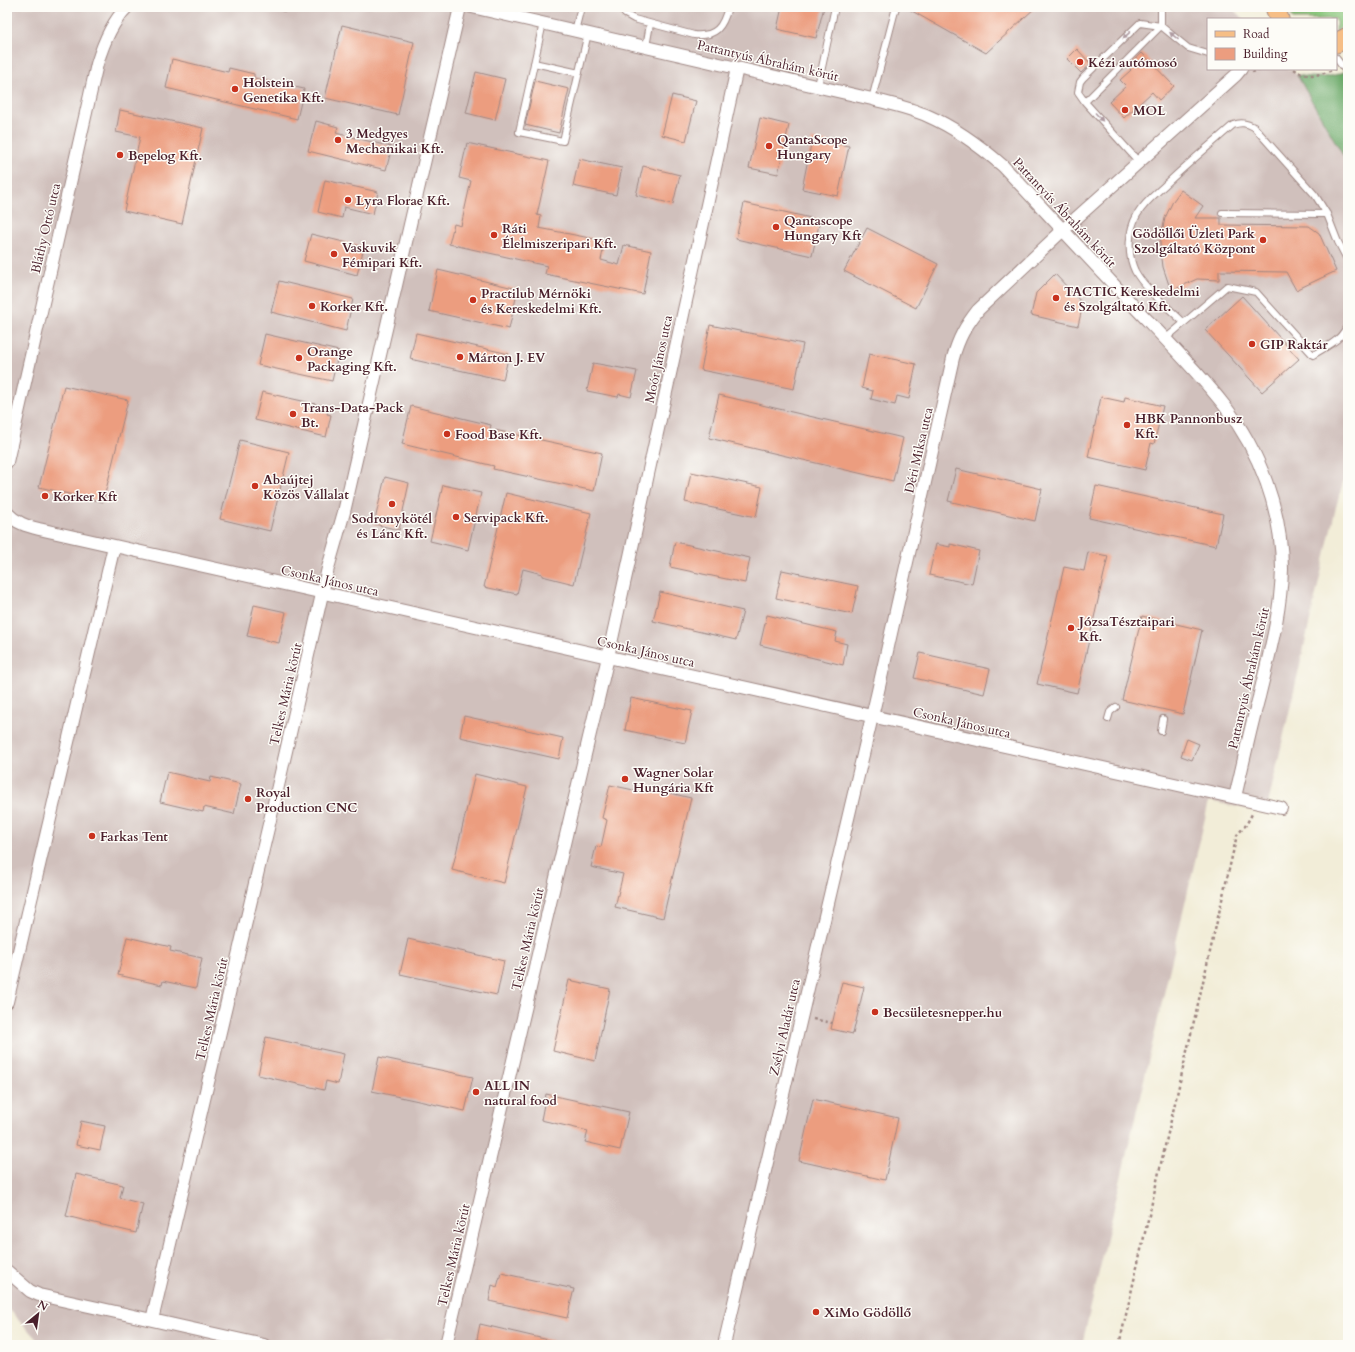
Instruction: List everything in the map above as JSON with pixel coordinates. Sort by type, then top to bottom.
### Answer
[{"type":"main road","points":[[1337,42],[1348,37]]},
{"type":"street","name":"Bláthy Ottó utca","points":[[7,462],[97,64],[102,48],[111,30],[127,7]]},
{"type":"street","name":"Telkes Mária körút","points":[[152,1320],[323,593],[344,512],[460,7]]},
{"type":"street","name":"Pattantyús Ábrahám körút","points":[[472,7],[872,99],[927,116],[958,131],[1003,166],[1210,388],[1237,424],[1259,464],[1267,483],[1275,507],[1278,526],[1282,569],[1281,591],[1274,636],[1248,738],[1235,798]]},
{"type":"street","name":"Moór János utca","points":[[608,657],[737,68]]},
{"type":"street","name":"Déri Miksa utca","points":[[872,716],[953,358],[959,338],[967,324],[978,310],[1236,72]]},
{"type":"street","name":"Csonka János utca","points":[[7,514],[13,519],[29,526],[114,546],[1281,808]]},
{"type":"street","points":[[7,1002],[114,546]]},
{"type":"street","name":"Telkes Mária körút","points":[[446,1345],[608,657]]},
{"type":"street","name":"Zsélyi Aladár utca","points":[[724,1345],[872,716]]},
{"type":"street","points":[[7,1271],[30,1291],[39,1295],[264,1345]]},
{"type":"lane","points":[[575,30],[581,7]]},
{"type":"lane","points":[[620,7],[625,14],[634,19],[694,35],[704,36],[719,28],[728,7]]},
{"type":"lane","points":[[818,86],[835,7]]},
{"type":"lane","points":[[872,99],[896,7]]},
{"type":"lane","points":[[1086,102],[1161,26],[1161,7]]},
{"type":"lane","points":[[543,23],[519,132],[562,141],[588,33]]},
{"type":"lane","points":[[1139,162],[1078,92],[1080,82],[1140,23],[1161,26],[1188,48],[1207,54]]},
{"type":"lane","points":[[646,47],[650,24]]},
{"type":"lane","points":[[1337,59],[1348,74]]},
{"type":"lane","points":[[534,63],[578,73]]},
{"type":"lane","points":[[1183,322],[1142,282],[1135,270],[1131,259],[1130,248],[1132,225],[1145,204],[1233,125],[1243,122],[1254,127],[1315,195],[1327,214],[1338,242],[1348,261]]},
{"type":"lane","points":[[1222,213],[1327,214]]},
{"type":"lane","points":[[1165,339],[1183,322],[1227,286],[1256,292],[1313,355],[1339,339],[1344,333],[1348,323]]},
{"type":"lane","points":[[1108,719],[1110,712],[1116,707]]},
{"type":"lane","points":[[1161,731],[1163,719]]},
{"type":"path","points":[[1296,70],[1311,76],[1319,75],[1332,70]]},
{"type":"path","points":[[1119,1345],[1237,835],[1246,825],[1258,803]]},
{"type":"path","points":[[801,1016],[832,1023]]},
{"type":"shaded area","points":[[7,7],[1231,7],[1242,18],[1207,18],[1207,70],[1292,70],[1297,75],[1348,164],[1348,465],[1336,507],[1266,813],[1209,801],[1082,1345],[42,1345],[7,1307]]},
{"type":"green space","points":[[1288,7],[1348,7],[1348,19],[1346,24],[1337,30],[1337,18],[1293,18]]},
{"type":"green space","points":[[1348,70],[1348,164],[1297,75],[1323,77],[1335,75]]},
{"type":"building","points":[[782,7],[824,7],[816,38],[777,29]]},
{"type":"building","points":[[905,7],[1036,7],[986,53]]},
{"type":"building","points":[[342,25],[414,42],[398,115],[325,98]]},
{"type":"building","name":"Kézi autómosó","points":[[1077,49],[1091,64],[1081,73],[1067,59]]},
{"type":"building","points":[[1142,53],[1174,86],[1159,100],[1152,92],[1124,118],[1109,102],[1126,86],[1120,80],[1131,70],[1128,66]]},
{"type":"building","name":"Holstein Genetika Kft.","points":[[172,59],[228,72],[229,68],[254,74],[254,78],[304,89],[297,119],[166,88]]},
{"type":"building","points":[[476,72],[505,79],[495,120],[466,113]]},
{"type":"building","points":[[535,81],[569,89],[559,133],[525,125]]},
{"type":"building","points":[[672,95],[696,101],[686,141],[662,135]]},
{"type":"building","points":[[120,110],[203,128],[182,224],[124,211],[140,137],[116,132]]},
{"type":"building","name":"QantaScope Hungary","points":[[760,118],[789,125],[778,174],[749,168]]},
{"type":"building","name":"3 Medgyes Mechanikai Kft.","points":[[316,121],[338,127],[336,133],[392,147],[386,170],[308,151]]},
{"type":"building","points":[[812,139],[849,146],[838,196],[802,189]]},
{"type":"building","points":[[467,143],[549,161],[537,215],[541,216],[539,228],[605,241],[601,260],[619,265],[624,245],[651,251],[643,294],[545,274],[547,266],[449,244],[454,224],[461,226],[471,181],[459,178]]},
{"type":"building","points":[[579,159],[622,168],[616,195],[573,186]]},
{"type":"building","points":[[643,166],[680,175],[673,204],[636,195]]},
{"type":"building","name":"Lyra Florae Kft.","points":[[325,180],[378,192],[373,214],[344,207],[342,218],[318,212]]},
{"type":"building","name":"Gödöllői Üzleti Park Szolgáltató Központ","points":[[1181,190],[1203,206],[1195,218],[1221,218],[1221,225],[1309,226],[1319,233],[1336,271],[1296,290],[1286,272],[1219,271],[1219,280],[1197,279],[1171,291],[1163,267],[1160,242],[1165,218],[1173,201]]},
{"type":"building","points":[[744,203],[820,220],[812,256],[736,239]]},
{"type":"building","points":[[867,228],[938,264],[916,308],[844,271]]},
{"type":"building","name":"Vaskuvik Fémipari Kft.","points":[[311,234],[364,247],[357,275],[304,261]]},
{"type":"building","name":"Practilub Mérnöki és Kereskedelmi Kft.","points":[[438,270],[518,289],[509,329],[429,311]]},
{"type":"building","name":"TACTIC Kereskedelmi és Szolgáltató Kft.","points":[[1055,274],[1083,304],[1078,326],[1031,315],[1036,293]]},
{"type":"building","name":"Korker Kft.","points":[[279,281],[353,299],[346,331],[271,312]]},
{"type":"building","name":"GIP Raktár","points":[[1242,296],[1299,359],[1262,392],[1205,330]]},
{"type":"building","points":[[710,325],[803,344],[794,389],[701,370]]},
{"type":"building","name":"Márton J. EV","points":[[416,333],[509,354],[503,380],[410,359]]},
{"type":"building","name":"Orange Packaging Kft.","points":[[265,334],[339,351],[332,381],[258,365]]},
{"type":"building","points":[[869,354],[916,364],[909,399],[897,396],[895,405],[871,399],[873,391],[862,388]]},
{"type":"building","points":[[593,363],[637,371],[631,397],[619,394],[618,397],[587,391]]},
{"type":"building","points":[[64,386],[128,400],[103,502],[39,487]]},
{"type":"building","name":"Trans-Data-Pack Bt.","points":[[262,392],[329,407],[327,414],[331,415],[326,437],[255,420]]},
{"type":"building","points":[[719,395],[903,438],[893,481],[709,438]]},
{"type":"building","name":"HBK Pannonbusz Kft.","points":[[1101,397],[1124,402],[1125,397],[1163,406],[1154,444],[1151,443],[1145,470],[1088,457]]},
{"type":"building","points":[[411,406],[491,425],[490,429],[602,453],[594,491],[493,469],[494,466],[402,444]]},
{"type":"building","name":"Abaújtej Közös Vállalat","points":[[240,440],[289,452],[270,531],[220,519]]},
{"type":"building","points":[[956,469],[1042,489],[1035,521],[948,501]]},
{"type":"building","points":[[691,472],[762,487],[756,517],[685,502]]},
{"type":"building","name":"Sodronykötél és Lánc Kft.","points":[[385,477],[409,483],[399,530],[374,524]]},
{"type":"building","name":"Servipack Kft.","points":[[443,485],[481,493],[468,550],[430,541]]},
{"type":"building","points":[[1096,486],[1223,514],[1216,546],[1089,518]]},
{"type":"building","points":[[506,493],[591,513],[574,584],[542,576],[542,574],[523,569],[517,594],[484,587]]},
{"type":"building","points":[[675,542],[750,558],[745,583],[670,567]]},
{"type":"building","points":[[936,544],[950,547],[950,544],[979,551],[972,584],[929,575]]},
{"type":"building","name":"JózsaTésztaipari Kft.","points":[[1088,552],[1108,556],[1077,693],[1037,684],[1064,567],[1084,571]]},
{"type":"building","points":[[782,570],[858,586],[852,614],[776,598]]},
{"type":"building","points":[[660,592],[743,611],[736,640],[653,621]]},
{"type":"building","points":[[254,605],[286,612],[279,643],[247,636]]},
{"type":"building","points":[[767,615],[837,632],[835,641],[847,644],[843,665],[760,645]]},
{"type":"building","points":[[1142,616],[1202,630],[1183,714],[1122,700]]},
{"type":"building","points":[[920,653],[990,669],[984,694],[914,678]]},
{"type":"building","points":[[631,698],[692,711],[685,743],[625,730]]},
{"type":"building","points":[[464,716],[563,738],[559,759],[460,737]]},
{"type":"building","points":[[1187,739],[1199,744],[1192,760],[1181,756]]},
{"type":"building","points":[[167,772],[210,782],[211,777],[241,784],[234,814],[204,807],[203,812],[160,802]]},
{"type":"building","points":[[475,774],[527,787],[504,883],[452,870]]},
{"type":"building","points":[[610,785],[643,792],[644,787],[691,798],[663,918],[615,907],[623,874],[591,867],[596,846],[601,847],[607,820],[602,818]]},
{"type":"building","points":[[127,937],[171,947],[170,951],[202,958],[196,988],[163,981],[162,985],[118,975]]},
{"type":"building","points":[[408,939],[504,961],[497,995],[400,974]]},
{"type":"building","points":[[569,980],[610,989],[595,1061],[553,1051]]},
{"type":"building","points":[[842,982],[864,987],[853,1034],[831,1029]]},
{"type":"building","points":[[266,1037],[344,1054],[338,1084],[326,1081],[324,1090],[258,1075]]},
{"type":"building","points":[[379,1057],[473,1077],[465,1111],[372,1091]]},
{"type":"building","points":[[546,1094],[629,1112],[620,1150],[585,1142],[588,1131],[541,1120]]},
{"type":"building","points":[[813,1099],[898,1118],[885,1180],[799,1161]]},
{"type":"building","points":[[81,1121],[105,1126],[100,1150],[76,1145]]},
{"type":"building","points":[[76,1174],[123,1185],[120,1198],[143,1204],[136,1233],[66,1216]]},
{"type":"building","points":[[501,1273],[574,1289],[567,1318],[489,1301],[492,1285],[497,1287]]},
{"type":"building","points":[[480,1324],[553,1341],[552,1345],[480,1345],[482,1341],[477,1339]]},
{"type":"place","name":"Kézi autómosó","points":[[1080,62]]},
{"type":"place","name":"Holstein Genetika Kft.","points":[[235,89]]},
{"type":"place","name":"MOL","points":[[1125,110]]},
{"type":"place","name":"3 Medgyes Mechanikai Kft.","points":[[338,140]]},
{"type":"place","name":"QantaScope Hungary","points":[[769,146]]},
{"type":"place","name":"Bepelog Kft.","points":[[120,155]]},
{"type":"place","name":"Lyra Florae Kft.","points":[[348,200]]},
{"type":"place","name":"Qantascope Hungary Kft","points":[[776,227]]},
{"type":"place","name":"Ráti Élelmiszeripari Kft.","points":[[494,235]]},
{"type":"place","name":"Gödöllői Üzleti Park Szolgáltató Központ","points":[[1263,240]]},
{"type":"place","name":"Vaskuvik Fémipari Kft.","points":[[334,254]]},
{"type":"place","name":"TACTIC Kereskedelmi és Szolgáltató Kft.","points":[[1056,298]]},
{"type":"place","name":"Practilub Mérnöki és Kereskedelmi Kft.","points":[[473,300]]},
{"type":"place","name":"Korker Kft.","points":[[312,306]]},
{"type":"place","name":"GIP Raktár","points":[[1252,344]]},
{"type":"place","name":"Márton J. EV","points":[[460,357]]},
{"type":"place","name":"Orange Packaging Kft.","points":[[299,358]]},
{"type":"place","name":"Trans-Data-Pack Bt.","points":[[293,414]]},
{"type":"place","name":"HBK Pannonbusz Kft.","points":[[1127,425]]},
{"type":"place","name":"Food Base Kft.","points":[[447,434]]},
{"type":"place","name":"Abaújtej Közös Vállalat","points":[[255,486]]},
{"type":"place","name":"Korker Kft","points":[[45,496]]},
{"type":"place","name":"Sodronykötél és Lánc Kft.","points":[[392,504]]},
{"type":"place","name":"Servipack Kft.","points":[[456,517]]},
{"type":"place","name":"JózsaTésztaipari Kft.","points":[[1071,628]]},
{"type":"place","name":"Wagner Solar Hungária Kft","points":[[625,779]]},
{"type":"place","name":"Royal Production CNC","points":[[248,799]]},
{"type":"place","name":"Farkas Tent","points":[[92,836]]},
{"type":"place","name":"Becsületesnepper.hu","points":[[875,1012]]},
{"type":"place","name":"ALL IN natural food","points":[[476,1092]]},
{"type":"place","name":"XiMo Gödöllő","points":[[816,1312]]}]
